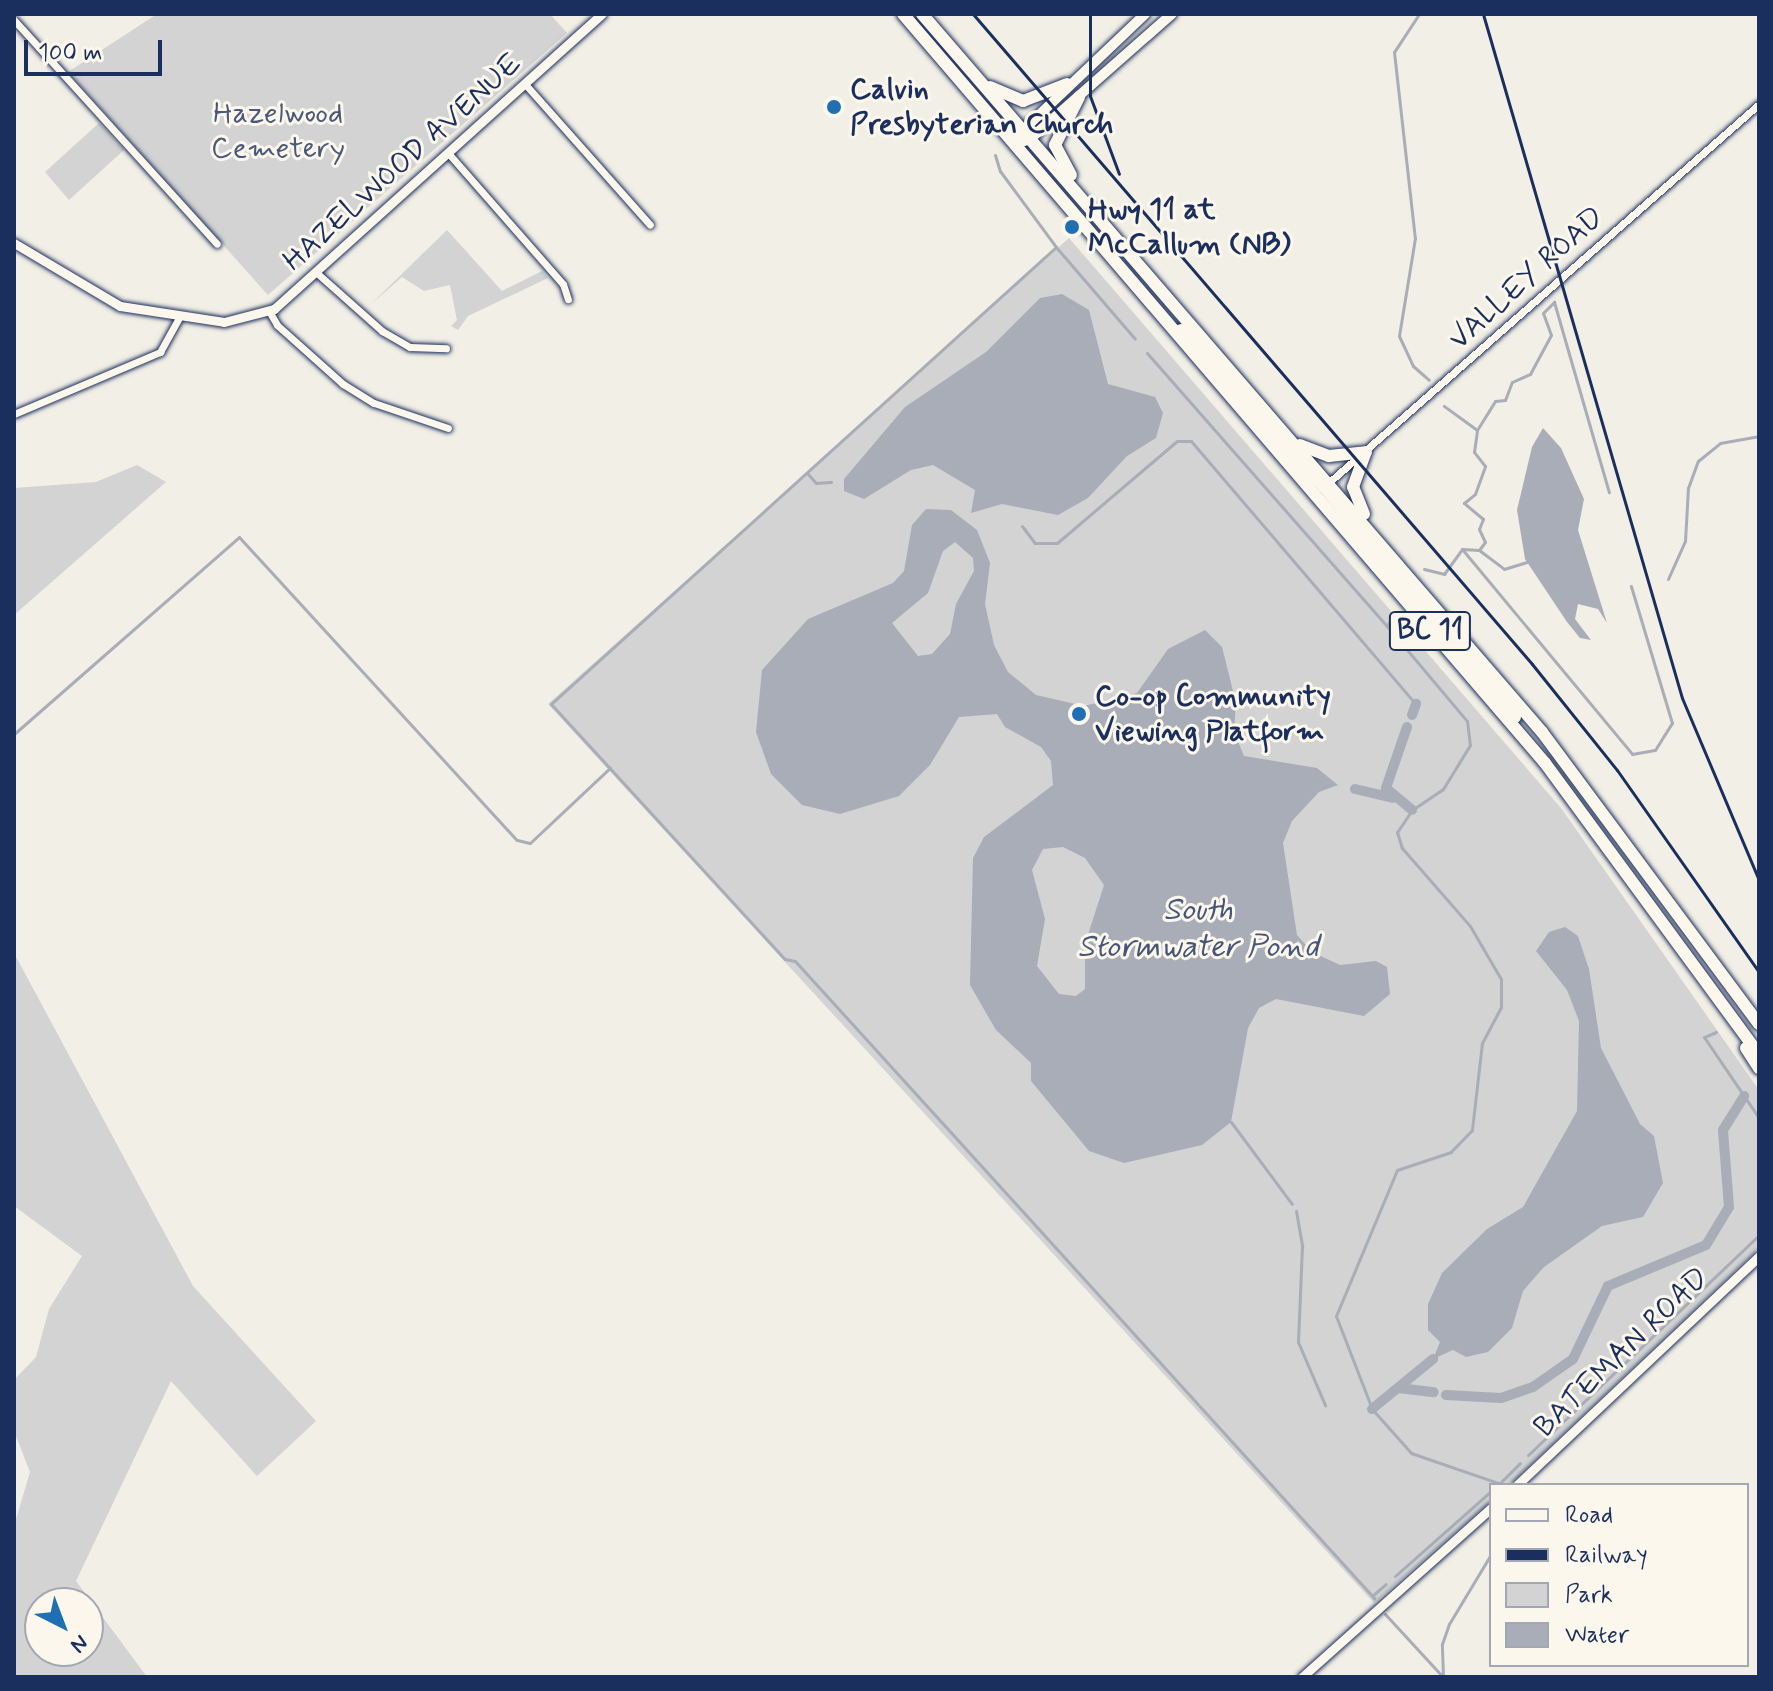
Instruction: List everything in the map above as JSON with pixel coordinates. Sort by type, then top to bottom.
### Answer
[{"type":"highway","name":"BC 11","points":[[903,14],[1545,763],[1623,864],[1759,1054]]},
{"type":"highway","name":"BC 11","points":[[922,14],[1170,298],[1326,485],[1421,589],[1589,791],[1759,1024]]},
{"type":"highway","points":[[978,79],[1023,101],[1067,84]]},
{"type":"highway","points":[[1079,97],[1064,119],[1056,153],[1170,298]]},
{"type":"highway","points":[[1154,307],[1326,485],[1550,759],[1623,864]]},
{"type":"highway","points":[[1281,429],[1321,455],[1366,452],[1355,501],[1421,589]]},
{"type":"highway","points":[[1695,963],[1759,1068]]},
{"type":"main road","points":[[1016,144],[1021,128],[1145,14]]},
{"type":"main road","points":[[1016,144],[1030,139],[1172,14]]},
{"type":"street","name":"HAZELWOOD AVENUE","points":[[269,311],[318,274],[602,14]]},
{"type":"street","points":[[14,20],[217,244]]},
{"type":"street","points":[[525,84],[650,225]]},
{"type":"street","name":"VALLEY ROAD","points":[[1326,485],[1759,104]]},
{"type":"street","points":[[449,154],[563,284],[568,299]]},
{"type":"street","points":[[14,243],[91,294],[178,319],[224,322],[269,311],[277,325],[343,384],[374,403],[448,428]]},
{"type":"street","points":[[318,274],[382,331],[410,347],[446,348]]},
{"type":"street","points":[[14,414],[160,352],[178,319]]},
{"type":"street","name":"BATEMAN ROAD","points":[[1519,1483],[1759,1256]]},
{"type":"street","points":[[1302,1677],[1489,1510]]},
{"type":"green space","name":"Hazelwood Cemetery","points":[[157,14],[550,14],[567,33],[268,295],[68,72]]},
{"type":"green space","name":"Hazelwood Cemetery","points":[[99,123],[124,150],[69,200],[45,172]]},
{"type":"green space","points":[[447,230],[502,291],[542,271],[548,278],[468,316],[458,330],[451,326],[457,320],[450,285],[424,291],[402,277],[370,305]]},
{"type":"green space","points":[[1069,238],[1561,808],[1759,1090],[1759,1248],[1511,1483],[1489,1483],[1489,1503],[1374,1603],[548,704]]},
{"type":"green space","points":[[137,465],[166,482],[14,615],[14,488],[96,482]]},
{"type":"green space","points":[[14,953],[193,1286],[316,1421],[257,1476],[171,1381],[76,1581],[80,1587],[24,1587],[24,1667],[104,1667],[104,1619],[147,1677],[14,1677],[14,1526],[30,1472],[14,1431],[14,1380],[36,1357],[49,1309],[82,1256],[14,1206]]},
{"type":"water","points":[[1062,294],[1089,310],[1108,384],[1155,397],[1163,413],[1156,438],[1127,456],[1088,498],[1058,515],[1002,504],[971,513],[975,490],[933,465],[911,470],[864,499],[844,491],[844,479],[905,407],[986,352],[1040,298]]},
{"type":"water","points":[[1543,428],[1561,448],[1584,499],[1578,530],[1607,623],[1598,609],[1578,604],[1575,619],[1591,640],[1580,638],[1525,559],[1517,510],[1532,447]]},
{"type":"water","name":"South Stormwater Pond","points":[[926,509],[951,510],[977,530],[990,563],[985,604],[994,645],[1008,672],[1036,695],[1084,706],[1137,693],[1168,649],[1205,630],[1222,647],[1236,703],[1234,732],[1244,756],[1317,768],[1338,785],[1319,792],[1292,821],[1283,843],[1297,935],[1312,952],[1340,965],[1376,961],[1387,967],[1390,994],[1364,1016],[1276,999],[1259,1008],[1248,1028],[1231,1122],[1202,1145],[1124,1163],[1089,1151],[1031,1081],[1031,1063],[996,1030],[970,985],[973,858],[984,837],[1053,785],[1051,761],[1041,747],[1005,727],[997,714],[959,717],[930,765],[899,796],[840,814],[802,805],[771,774],[756,732],[762,670],[808,619],[893,583],[904,571],[912,525]],"holes":[[[955,542],[973,558],[974,571],[956,604],[950,634],[932,654],[918,656],[892,623],[928,593],[943,551]],[[1063,847],[1085,858],[1104,885],[1085,944],[1085,989],[1076,996],[1059,994],[1037,966],[1045,919],[1032,870],[1043,849]]]},
{"type":"water","points":[[1565,927],[1578,936],[1589,969],[1601,1048],[1640,1124],[1654,1136],[1663,1183],[1643,1217],[1602,1226],[1544,1267],[1523,1291],[1512,1328],[1488,1352],[1466,1357],[1453,1350],[1433,1359],[1440,1342],[1428,1330],[1428,1304],[1442,1273],[1487,1229],[1523,1207],[1577,1111],[1579,1021],[1567,990],[1536,951],[1549,932]]},
{"type":"waterway","points":[[1419,14],[1394,52],[1415,238],[1399,336],[1413,366],[1429,380]]},
{"type":"waterway","points":[[995,155],[1000,171],[1056,247],[1135,339]]},
{"type":"waterway","points":[[1056,247],[551,704],[785,959],[795,961],[1374,1598]]},
{"type":"waterway","points":[[1477,430],[1495,401],[1505,400],[1512,382],[1530,374],[1551,335],[1543,313],[1554,302],[1609,492]]},
{"type":"waterway","points":[[1147,353],[1387,626]]},
{"type":"waterway","points":[[1424,569],[1444,574],[1462,549],[1479,550],[1485,542],[1479,529],[1483,519],[1464,503],[1475,494],[1485,466],[1474,452],[1477,430],[1444,406]]},
{"type":"waterway","points":[[1668,579],[1685,541],[1688,488],[1698,461],[1720,443],[1759,436]]},
{"type":"waterway","points":[[1022,526],[1035,543],[1057,543],[1177,441],[1191,441],[1416,704]]},
{"type":"waterway","points":[[807,473],[816,483],[831,482]]},
{"type":"waterway","points":[[14,734],[239,537],[517,840],[530,843],[610,768]]},
{"type":"waterway","points":[[1462,549],[1632,754],[1655,750],[1672,723],[1631,586]]},
{"type":"waterway","points":[[1479,550],[1504,569],[1527,562]]},
{"type":"waterway","points":[[1390,621],[1387,626],[1467,721],[1470,745],[1443,789],[1412,810],[1397,832],[1402,848],[1470,926],[1501,979],[1501,1007],[1482,1043],[1472,1130],[1451,1152],[1397,1170],[1336,1316],[1372,1409],[1411,1453],[1498,1483]]},
{"type":"waterway","points":[[1412,715],[1416,704]]},
{"type":"waterway","points":[[1407,727],[1386,788],[1412,810]]},
{"type":"waterway","points":[[1355,789],[1393,798]]},
{"type":"waterway","points":[[1716,1032],[1704,1037],[1759,1118]]},
{"type":"waterway","points":[[1446,1395],[1501,1398],[1533,1387],[1573,1359],[1608,1286],[1706,1245],[1729,1207],[1723,1130],[1744,1096]]},
{"type":"waterway","points":[[1231,1122],[1292,1204]]},
{"type":"waterway","points":[[1296,1211],[1302,1246],[1298,1342],[1325,1405]]},
{"type":"waterway","points":[[1528,1455],[1759,1235]]},
{"type":"waterway","points":[[1372,1409],[1433,1359]]},
{"type":"waterway","points":[[1399,1388],[1434,1392]]},
{"type":"waterway","points":[[1500,1483],[1520,1463]]},
{"type":"waterway","points":[[1395,1576],[1489,1493]]},
{"type":"waterway","points":[[1443,1677],[1442,1644],[1449,1624],[1489,1557]]},
{"type":"waterway","points":[[1372,1596],[1386,1584]]},
{"type":"waterway","points":[[1385,1614],[1442,1676]]},
{"type":"railway","points":[[973,14],[1532,664],[1617,770],[1759,972]]},
{"type":"railway","points":[[1090,14],[1090,96],[1119,174]]},
{"type":"railway","points":[[1483,14],[1682,698],[1759,880]]},
{"type":"place","name":"Calvin Presbyterian Church","points":[[834,107]]},
{"type":"place","name":"Hwy 11 at McCallum (NB)","points":[[1072,227]]},
{"type":"place","name":"Co-op Community Viewing Platform","points":[[1079,714]]}]
